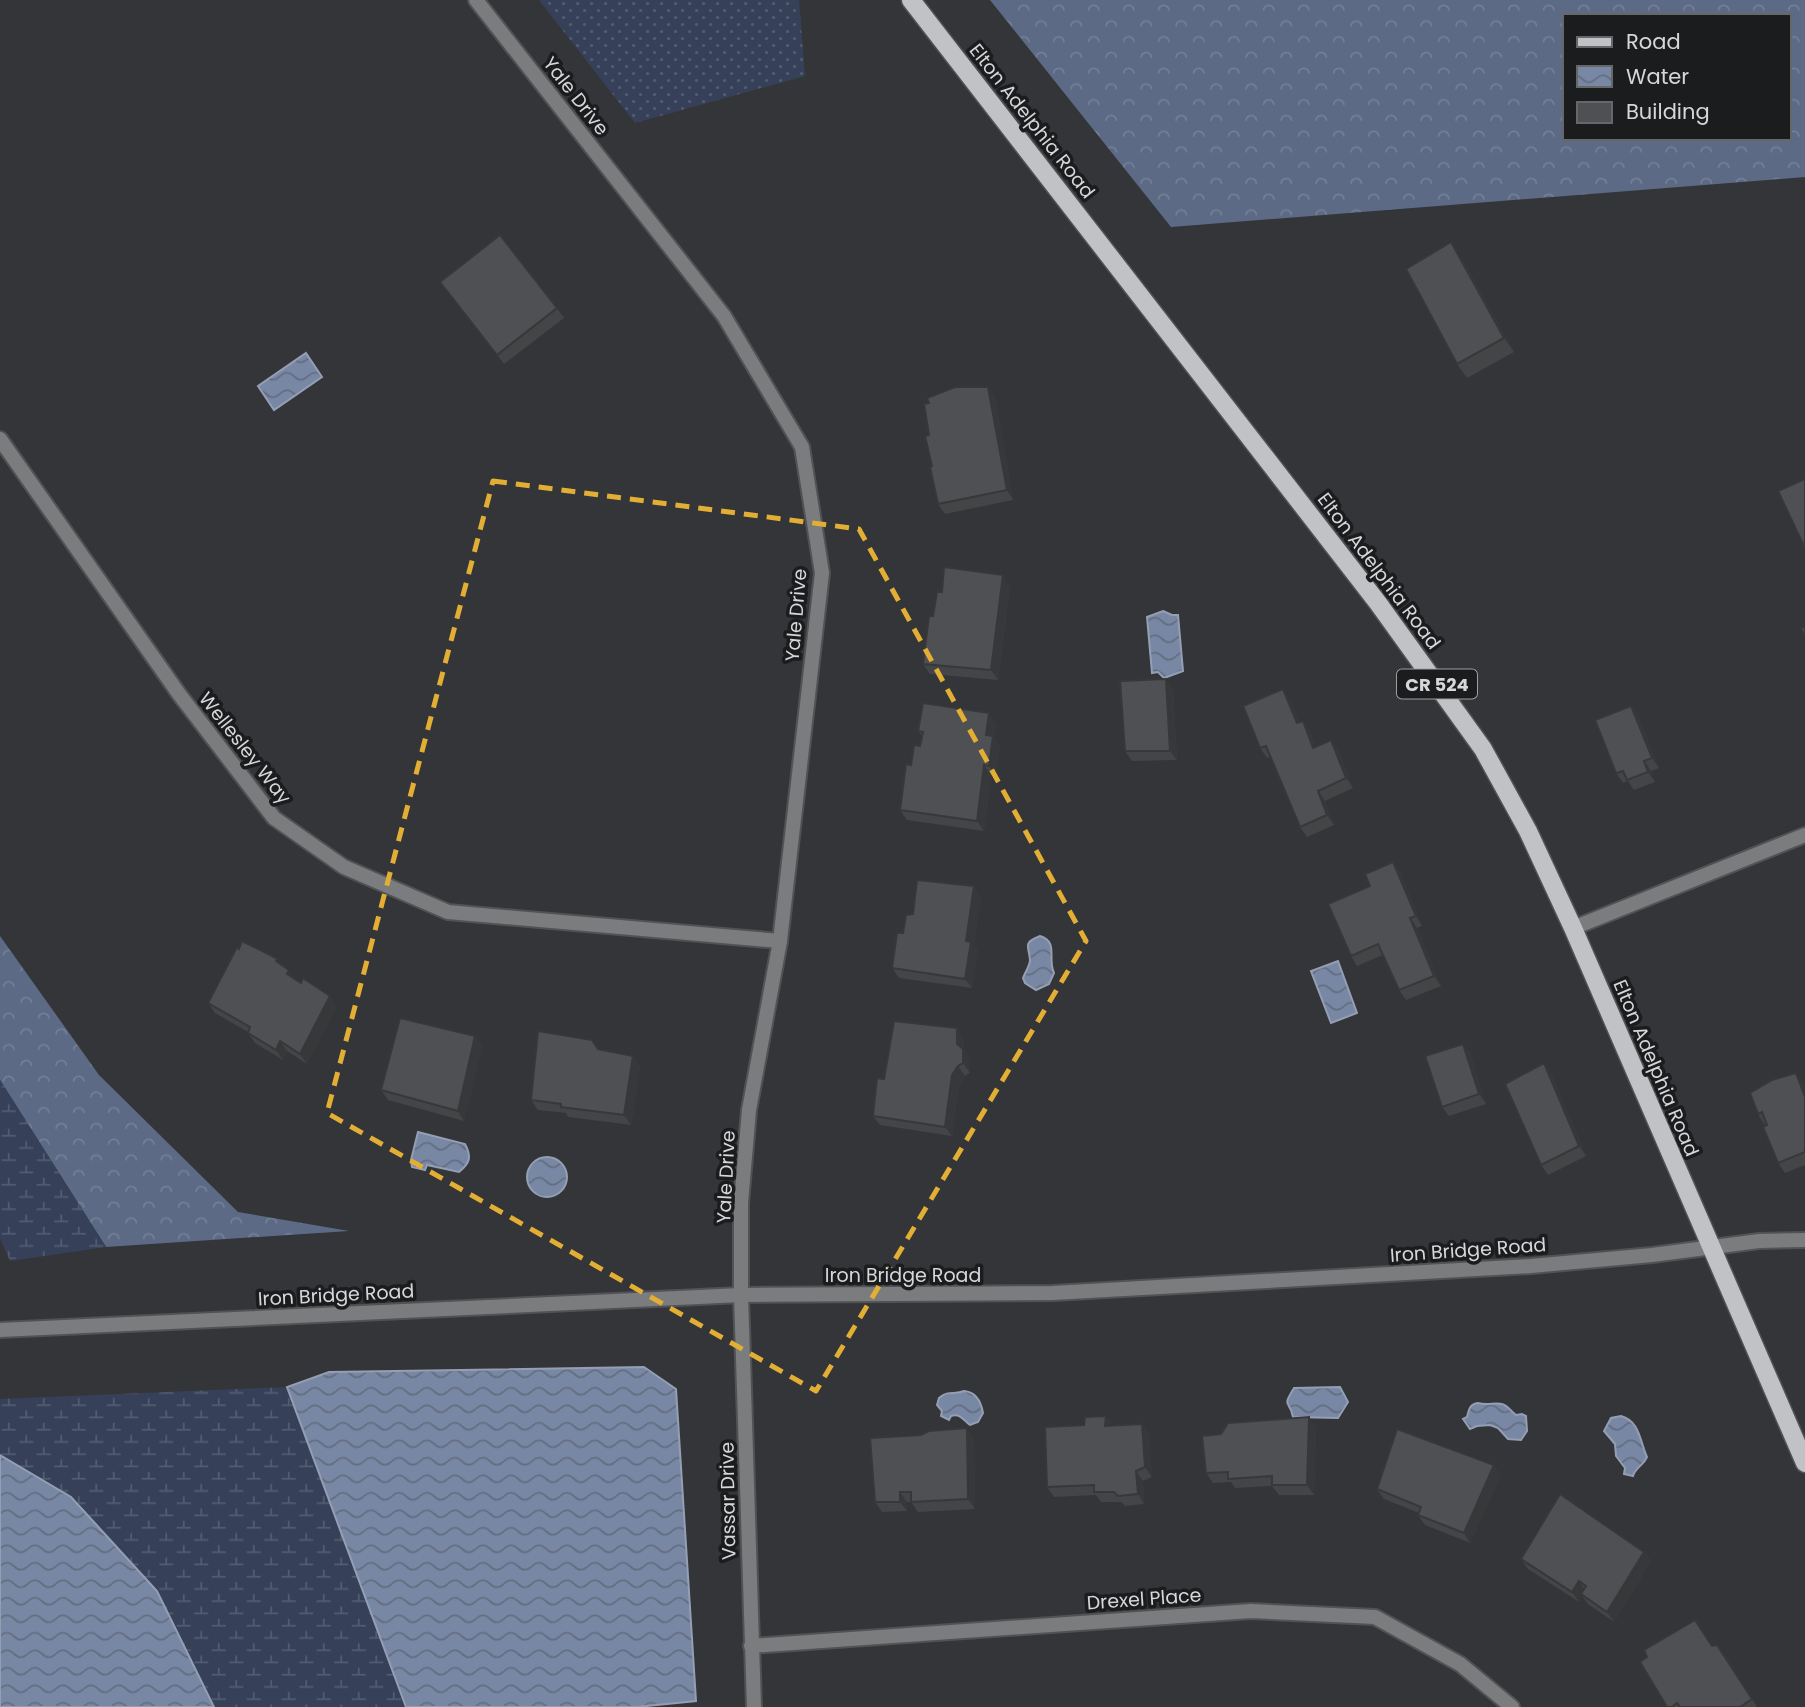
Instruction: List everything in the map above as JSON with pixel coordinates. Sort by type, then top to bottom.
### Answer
[{"type":"main road","name":"Elton Adelphia Road","points":[[911,0],[1378,603],[1475,737],[1528,831],[1573,928],[1805,1463]]},
{"type":"street","name":"Yale Drive","points":[[476,0],[724,316],[802,447],[822,573],[780,941],[749,1110],[741,1203],[741,1295]]},
{"type":"street","name":"Wellesley Way","points":[[0,439],[179,694],[274,818],[344,867],[447,912],[780,941]]},
{"type":"street","points":[[1573,928],[1805,835]]},
{"type":"street","name":"Iron Bridge Road","points":[[0,1330],[741,1295],[1053,1293],[1531,1266],[1653,1255],[1759,1241],[1805,1241]]},
{"type":"street","name":"Vassar Drive","points":[[741,1295],[754,1707]]},
{"type":"street","name":"Drexel Place","points":[[751,1646],[1251,1611],[1375,1617],[1460,1664],[1512,1707]]},
{"type":"highlighted area","points":[[493,481],[859,529],[1086,941],[816,1391],[327,1113]]},
{"type":"green space","points":[[539,0],[799,0],[805,76],[635,123]]},
{"type":"green space","points":[[990,0],[1805,0],[1805,177],[1171,227]]},
{"type":"green space","points":[[0,936],[99,1075],[238,1212],[349,1231],[106,1247],[0,1080]]},
{"type":"green space","points":[[0,1080],[106,1247],[10,1261],[0,1238]]},
{"type":"green space","points":[[287,1387],[406,1707],[214,1707],[157,1591],[71,1497],[0,1455],[0,1399]]},
{"type":"water","points":[[306,353],[322,377],[274,410],[258,386]]},
{"type":"water","points":[[1163,611],[1178,615],[1183,671],[1164,678],[1158,672],[1152,673],[1147,617]]},
{"type":"water","points":[[1040,936],[1051,946],[1054,973],[1049,984],[1036,990],[1025,983],[1023,978],[1030,962],[1029,943]]},
{"type":"water","points":[[1338,961],[1357,1013],[1331,1023],[1311,971]]},
{"type":"water","points":[[418,1132],[465,1144],[469,1153],[468,1163],[459,1172],[427,1165],[425,1170],[412,1167],[411,1160]]},
{"type":"water","points":[[547,1157],[561,1163],[567,1177],[561,1191],[547,1197],[533,1191],[527,1177],[533,1163]]},
{"type":"water","points":[[644,1367],[676,1389],[696,1701],[637,1707],[406,1707],[287,1387],[329,1372]]},
{"type":"water","points":[[1340,1387],[1348,1402],[1338,1418],[1293,1417],[1287,1402],[1294,1388]]},
{"type":"water","points":[[964,1391],[977,1398],[983,1413],[978,1422],[970,1425],[957,1416],[951,1416],[949,1420],[941,1416],[942,1411],[937,1405],[942,1396]]},
{"type":"water","points":[[1478,1403],[1502,1404],[1516,1415],[1526,1416],[1527,1431],[1521,1440],[1508,1439],[1498,1428],[1490,1425],[1470,1429],[1463,1419],[1467,1417],[1469,1409]]},
{"type":"water","points":[[1621,1416],[1636,1427],[1647,1457],[1633,1476],[1624,1474],[1625,1468],[1616,1456],[1615,1444],[1604,1431],[1611,1418]]},
{"type":"water","points":[[0,1455],[71,1497],[157,1591],[214,1707],[0,1707]]},
{"type":"building","points":[[500,235],[557,308],[497,355],[440,282]]},
{"type":"building","points":[[1451,242],[1504,338],[1457,364],[1406,269]]},
{"type":"building","points":[[955,387],[988,387],[1007,490],[938,504],[925,436],[929,435],[924,404],[929,403],[927,398]]},
{"type":"building","points":[[1805,479],[1805,548],[1778,491]]},
{"type":"building","points":[[944,567],[1003,575],[991,670],[923,664],[929,616],[933,616],[937,592],[942,592]]},
{"type":"building","points":[[1166,679],[1170,751],[1125,751],[1120,681]]},
{"type":"building","points":[[1283,689],[1297,723],[1303,721],[1313,748],[1331,740],[1346,778],[1318,791],[1327,815],[1300,827],[1266,746],[1260,748],[1243,706]]},
{"type":"building","points":[[923,703],[989,713],[986,735],[993,736],[989,766],[984,765],[977,821],[900,810],[906,764],[911,765],[914,745],[920,746],[923,732],[918,731]]},
{"type":"building","points":[[1631,706],[1652,758],[1644,761],[1648,772],[1627,780],[1623,771],[1616,773],[1595,720]]},
{"type":"building","points":[[1393,862],[1416,916],[1410,918],[1434,976],[1399,990],[1378,944],[1351,956],[1328,904],[1370,886],[1365,874]]},
{"type":"building","points":[[917,880],[974,886],[966,941],[971,942],[965,979],[892,968],[897,933],[903,933],[906,915],[913,914]]},
{"type":"building","points":[[242,941],[278,959],[276,961],[289,970],[287,974],[301,983],[303,978],[330,996],[300,1054],[280,1041],[276,1050],[248,1033],[250,1027],[208,1003]]},
{"type":"building","points":[[400,1018],[475,1036],[458,1111],[381,1090]]},
{"type":"building","points":[[894,1021],[957,1028],[957,1044],[963,1049],[963,1063],[952,1075],[945,1127],[873,1116],[877,1078],[884,1079]]},
{"type":"building","points":[[538,1031],[592,1040],[598,1049],[633,1056],[624,1115],[561,1107],[561,1104],[531,1100]]},
{"type":"building","points":[[1463,1044],[1479,1094],[1442,1107],[1425,1056]]},
{"type":"building","points":[[1544,1063],[1579,1146],[1541,1165],[1505,1084]]},
{"type":"building","points":[[1796,1073],[1805,1097],[1805,1152],[1778,1163],[1763,1127],[1767,1125],[1762,1112],[1758,1114],[1750,1093],[1772,1080]]},
{"type":"building","points":[[1106,1416],[1105,1426],[1142,1424],[1145,1467],[1136,1471],[1138,1494],[1118,1496],[1114,1492],[1094,1492],[1094,1485],[1047,1487],[1045,1427],[1084,1425],[1085,1417]]},
{"type":"building","points":[[1309,1417],[1307,1485],[1272,1485],[1272,1476],[1228,1479],[1228,1472],[1206,1473],[1202,1436],[1221,1434],[1228,1423]]},
{"type":"building","points":[[967,1428],[968,1499],[911,1502],[911,1492],[900,1492],[900,1502],[875,1502],[870,1438],[921,1435],[929,1431]]},
{"type":"building","points":[[1397,1429],[1494,1465],[1464,1533],[1418,1515],[1421,1507],[1377,1489]]},
{"type":"building","points":[[1560,1494],[1644,1552],[1607,1612],[1581,1594],[1586,1586],[1579,1581],[1572,1592],[1521,1559]]},
{"type":"building","points":[[1695,1620],[1712,1646],[1717,1645],[1752,1699],[1740,1707],[1680,1707],[1677,1703],[1667,1707],[1640,1662],[1647,1657],[1644,1650]]}]
